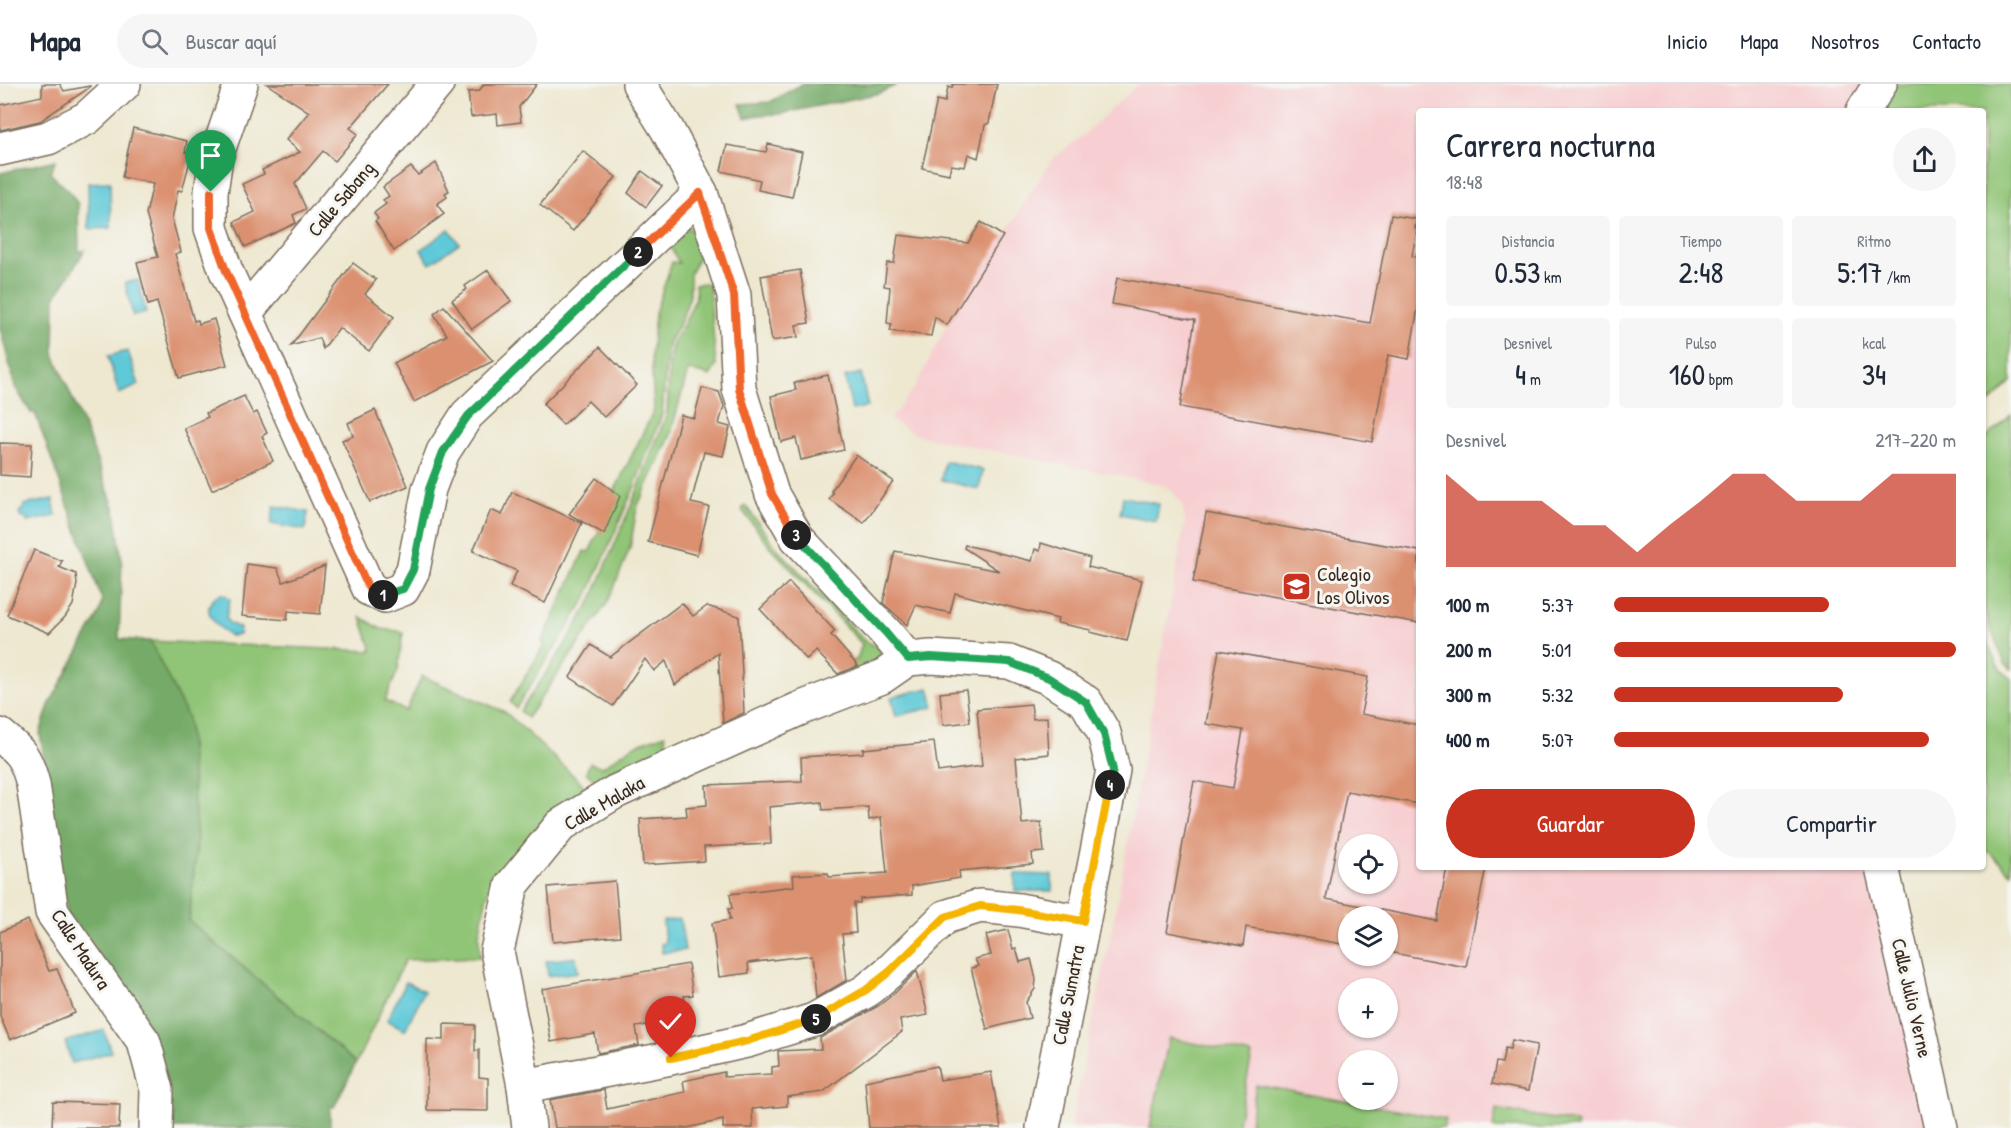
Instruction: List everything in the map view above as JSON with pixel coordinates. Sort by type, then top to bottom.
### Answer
[{"type":"street","points":[[0,149],[48,138],[87,118],[124,84]]},
{"type":"street","points":[[241,84],[216,157],[211,192],[211,228],[226,271],[369,589],[385,596],[403,589],[413,570],[429,489],[443,452],[468,416],[700,193]]},
{"type":"street","name":"Calle Sabang","points":[[245,313],[437,84]]},
{"type":"street","points":[[639,84],[667,129],[700,193],[734,295],[739,389],[772,494],[797,538],[908,659]]},
{"type":"street","points":[[1865,108],[1880,84]]},
{"type":"street","name":"Calle Sumatra","points":[[908,659],[931,657],[1009,662],[1049,678],[1086,702],[1104,734],[1113,770],[1042,1128]]},
{"type":"street","name":"Calle Malaka","points":[[529,1128],[524,1086],[497,951],[512,885],[561,825],[615,792],[799,709],[882,677],[908,659]]},
{"type":"street","name":"Calle Madura","points":[[0,735],[19,751],[28,766],[33,784],[52,912],[144,1042],[157,1090],[156,1128]]},
{"type":"street","name":"Calle Julio Verne","points":[[1883,870],[1941,1128]]},
{"type":"street","points":[[524,1086],[747,1041],[814,1020],[866,990],[945,917],[980,906],[1083,921]]},
{"type":"shaded area","name":"Colegio Los Olivos","points":[[1138,84],[1865,84],[1852,108],[1416,108],[1416,870],[1869,870],[1929,1128],[1070,1128],[1116,908],[1185,521],[1182,504],[1171,490],[1159,484],[919,436],[890,420],[916,385],[947,325],[1052,159],[1083,135]]},
{"type":"green space","points":[[802,84],[898,84],[880,93],[780,114],[745,118],[740,104],[770,102]]},
{"type":"green space","points":[[1891,84],[2011,84],[2011,382],[1986,406],[1986,108],[1878,108]]},
{"type":"green space","points":[[56,160],[50,173],[68,190],[78,204],[79,252],[85,250],[55,298],[54,354],[88,436],[115,510],[122,561],[119,639],[150,641],[188,718],[197,841],[189,921],[356,1063],[334,1107],[330,1107],[330,1128],[172,1128],[67,913],[40,733],[49,705],[100,612],[102,600],[35,413],[31,413],[15,387],[0,328],[0,173]]},
{"type":"green space","points":[[684,228],[696,232],[700,241],[700,254],[690,274],[690,296],[681,321],[668,343],[662,414],[633,490],[586,599],[516,708],[510,702],[545,644],[542,642],[584,551],[589,552],[617,494],[614,492],[654,410],[651,356],[655,313],[672,262],[679,263],[668,243]]},
{"type":"green space","points":[[709,283],[716,366],[710,376],[688,370],[670,437],[637,507],[630,548],[608,602],[527,718],[520,711],[563,648],[591,601],[667,413],[670,355],[673,343],[696,297],[695,284]]},
{"type":"green space","points":[[2011,415],[2011,669],[2005,663],[1986,613],[1986,438]]},
{"type":"green space","points":[[745,505],[775,546],[865,641],[878,649],[882,658],[878,664],[852,674],[845,666],[857,659],[862,644],[771,548],[742,510]]},
{"type":"green space","points":[[361,617],[381,629],[403,632],[398,670],[385,701],[406,711],[422,676],[505,712],[589,790],[552,812],[510,857],[487,895],[479,935],[480,957],[405,960],[356,1063],[189,921],[197,841],[150,641],[372,651]]},
{"type":"green space","points":[[1986,640],[1997,665],[2011,679],[2011,873],[1986,852]]},
{"type":"green space","points":[[665,734],[667,747],[598,784],[586,772],[590,763],[602,767],[635,745]]},
{"type":"green space","points":[[1169,1038],[1252,1055],[1237,1128],[1150,1128]]},
{"type":"green space","points":[[1256,1085],[1338,1100],[1338,1110],[1396,1110],[1446,1119],[1444,1128],[1249,1128]]},
{"type":"green space","points":[[1496,1109],[1577,1123],[1577,1128],[1493,1128]]},
{"type":"water","points":[[110,182],[111,228],[89,229],[88,183]]},
{"type":"water","points":[[449,229],[459,243],[430,264],[421,250]]},
{"type":"water","points":[[138,280],[146,313],[133,316],[125,283]]},
{"type":"water","points":[[128,351],[139,385],[119,394],[108,356]]},
{"type":"water","points":[[861,373],[868,407],[852,410],[845,377]]},
{"type":"water","points":[[945,461],[983,470],[979,489],[941,480]]},
{"type":"water","points":[[1123,497],[1159,504],[1156,521],[1120,514]]},
{"type":"water","points":[[53,499],[56,516],[27,522],[26,518],[19,515],[24,505]]},
{"type":"water","points":[[274,506],[308,512],[305,530],[271,524]]},
{"type":"water","points":[[220,594],[230,599],[226,618],[229,623],[240,628],[239,635],[230,636],[210,616],[210,605],[213,599]]},
{"type":"water","points":[[929,688],[934,707],[896,716],[891,697]]},
{"type":"water","points":[[1015,874],[1052,875],[1052,891],[1015,891]]},
{"type":"water","points":[[680,919],[685,950],[662,953],[661,944],[665,943],[663,921]]},
{"type":"water","points":[[576,957],[578,972],[548,976],[546,961]]},
{"type":"water","points":[[406,982],[424,991],[405,1030],[387,1020]]},
{"type":"water","points":[[104,1030],[111,1052],[72,1063],[65,1042]]},
{"type":"building","points":[[42,84],[60,84],[64,91],[90,87],[40,121],[0,130],[0,105],[42,96]]},
{"type":"building","points":[[267,84],[388,84],[350,128],[358,134],[335,161],[323,151],[295,184],[306,209],[293,215],[296,223],[245,247],[234,222],[255,212],[242,184],[264,174],[262,170],[300,152],[286,140],[309,112]]},
{"type":"building","points":[[484,84],[537,84],[519,107],[521,122],[498,125],[497,114],[471,117],[468,92],[479,91]]},
{"type":"building","points":[[953,84],[997,84],[989,123],[985,125],[978,158],[968,154],[965,167],[951,165],[949,174],[922,168],[937,100],[945,102],[948,87],[952,88]]},
{"type":"building","points":[[133,128],[187,141],[185,152],[192,153],[182,191],[178,190],[172,219],[181,252],[175,254],[194,321],[198,320],[199,324],[214,319],[227,365],[179,378],[157,302],[148,305],[137,262],[158,257],[146,214],[153,184],[122,177]]},
{"type":"building","points":[[768,144],[802,152],[792,197],[758,190],[760,180],[721,171],[727,145],[766,152]]},
{"type":"building","points":[[583,151],[616,177],[573,231],[540,205]]},
{"type":"building","points":[[436,163],[449,191],[445,193],[447,197],[437,204],[444,214],[394,251],[375,221],[378,219],[374,213],[386,204],[383,200],[389,196],[383,187],[411,167],[418,175]]},
{"type":"building","points":[[642,171],[662,186],[646,207],[628,193]]},
{"type":"building","points":[[1391,215],[1416,219],[1412,256],[1416,257],[1416,319],[1409,359],[1388,355],[1372,442],[1180,407],[1195,320],[1112,304],[1117,278],[1370,323]]},
{"type":"building","points":[[981,222],[1003,236],[947,325],[935,317],[931,336],[890,331],[892,324],[887,323],[890,287],[884,286],[887,263],[894,263],[898,235],[968,243]]},
{"type":"building","points":[[353,263],[376,280],[365,294],[394,317],[369,351],[339,328],[323,349],[319,338],[291,346]]},
{"type":"building","points":[[488,270],[511,301],[472,329],[452,300],[467,289],[465,286]]},
{"type":"building","points":[[800,270],[809,323],[796,325],[798,337],[772,341],[761,276]]},
{"type":"building","points":[[444,306],[493,361],[414,402],[394,363],[447,335],[434,314]]},
{"type":"building","points":[[600,347],[637,385],[604,417],[588,401],[563,425],[543,404]]},
{"type":"building","points":[[828,375],[844,450],[801,460],[796,438],[781,442],[771,396],[796,390],[794,383]]},
{"type":"building","points":[[702,388],[719,392],[724,406],[719,424],[730,427],[723,456],[704,452],[691,503],[709,507],[697,555],[648,542],[681,415],[694,418]]},
{"type":"building","points":[[244,396],[253,414],[257,412],[267,433],[262,436],[273,461],[212,490],[184,428],[208,417],[206,413]]},
{"type":"building","points":[[375,410],[408,486],[370,502],[342,440],[353,436],[348,423]]},
{"type":"building","points":[[0,443],[32,444],[30,477],[0,475]]},
{"type":"building","points":[[856,455],[893,481],[864,523],[829,499],[833,493],[831,491]]},
{"type":"building","points":[[596,478],[620,496],[604,534],[569,514]]},
{"type":"building","points":[[512,492],[582,523],[545,603],[510,586],[517,571],[473,551],[491,510],[502,515]]},
{"type":"building","points":[[1206,513],[1416,550],[1416,622],[1193,582]]},
{"type":"building","points":[[1041,543],[1090,558],[1088,567],[1142,580],[1127,641],[1057,623],[1058,619],[955,593],[950,613],[916,605],[907,625],[883,603],[895,551],[999,571],[964,548],[965,545],[1032,561],[1035,549],[1040,551]]},
{"type":"building","points":[[34,550],[62,561],[59,567],[76,574],[77,584],[73,605],[49,633],[7,615]]},
{"type":"building","points":[[247,564],[277,568],[283,582],[325,566],[320,614],[288,611],[287,620],[242,616]]},
{"type":"building","points":[[789,582],[835,631],[831,635],[858,666],[838,674],[816,651],[807,660],[760,609]]},
{"type":"building","points":[[682,603],[693,616],[707,606],[739,616],[744,713],[723,723],[718,653],[675,685],[666,661],[654,671],[645,659],[613,706],[570,677],[591,645],[610,657]]},
{"type":"building","points":[[1219,650],[1368,677],[1361,714],[1416,724],[1416,803],[1347,791],[1326,899],[1361,906],[1338,906],[1338,943],[1246,927],[1243,946],[1167,932],[1194,781],[1233,788],[1243,730],[1206,724]]},
{"type":"building","points":[[966,690],[970,722],[943,725],[940,693]]},
{"type":"building","points":[[1031,704],[1033,719],[1047,717],[1049,754],[1016,758],[1022,824],[1041,822],[1044,852],[1032,853],[1033,864],[959,871],[960,878],[912,886],[912,895],[860,899],[860,903],[854,903],[856,933],[842,934],[847,980],[816,998],[812,955],[748,963],[749,973],[719,977],[712,923],[730,920],[728,909],[732,909],[730,894],[794,886],[793,875],[828,873],[829,877],[887,873],[881,817],[869,820],[868,807],[823,810],[822,802],[769,807],[771,844],[704,847],[705,861],[643,865],[640,819],[687,816],[686,807],[707,805],[706,785],[802,781],[801,757],[863,753],[863,749],[934,742],[938,772],[982,766],[977,709]]},
{"type":"building","points":[[1446,870],[1485,870],[1466,967],[1398,954],[1398,913],[1437,921]]},
{"type":"building","points":[[615,881],[620,936],[553,942],[548,887]]},
{"type":"building","points":[[28,920],[49,971],[57,969],[75,1013],[10,1040],[0,1016],[0,932]]},
{"type":"building","points":[[1008,930],[1013,949],[1016,948],[1020,962],[1031,959],[1036,979],[1035,989],[1026,1002],[1030,1018],[987,1029],[971,968],[978,966],[975,959],[991,955],[986,935]]},
{"type":"building","points":[[688,964],[693,995],[684,996],[688,1018],[636,1027],[639,1045],[598,1053],[595,1034],[551,1042],[542,989]]},
{"type":"building","points":[[917,971],[928,1015],[900,1020],[902,1032],[823,1092],[787,1097],[787,1106],[752,1109],[753,1128],[723,1128],[723,1120],[687,1128],[555,1128],[550,1100],[604,1090],[607,1109],[685,1092],[683,1081],[724,1072],[724,1077],[772,1074],[772,1067],[779,1066],[778,1051],[821,1049],[820,1038],[878,1006]]},
{"type":"building","points":[[444,1024],[475,1025],[475,1051],[479,1050],[479,1077],[488,1078],[488,1111],[427,1110],[427,1039],[444,1040]]},
{"type":"building","points":[[1512,1040],[1537,1045],[1528,1091],[1492,1084],[1496,1062],[1502,1063],[1505,1048],[1510,1049]]},
{"type":"building","points":[[937,1066],[940,1080],[991,1072],[1001,1128],[869,1128],[865,1081]]},
{"type":"building","points":[[53,1102],[120,1104],[119,1128],[52,1128]]},
{"type":"place","name":"Colegio Los Olivos","points":[[1296,586]]},
{"type":"route","points":[[211,192],[211,228],[226,271],[369,589],[385,596],[403,589],[413,570],[429,489],[443,452],[468,416],[700,193],[734,295],[739,389],[772,494],[797,538],[908,659],[931,657],[1009,662],[1049,678],[1086,702],[1104,734],[1113,770],[1083,921],[980,906],[945,917],[889,972],[866,990],[814,1020],[747,1041],[671,1058]]}]
